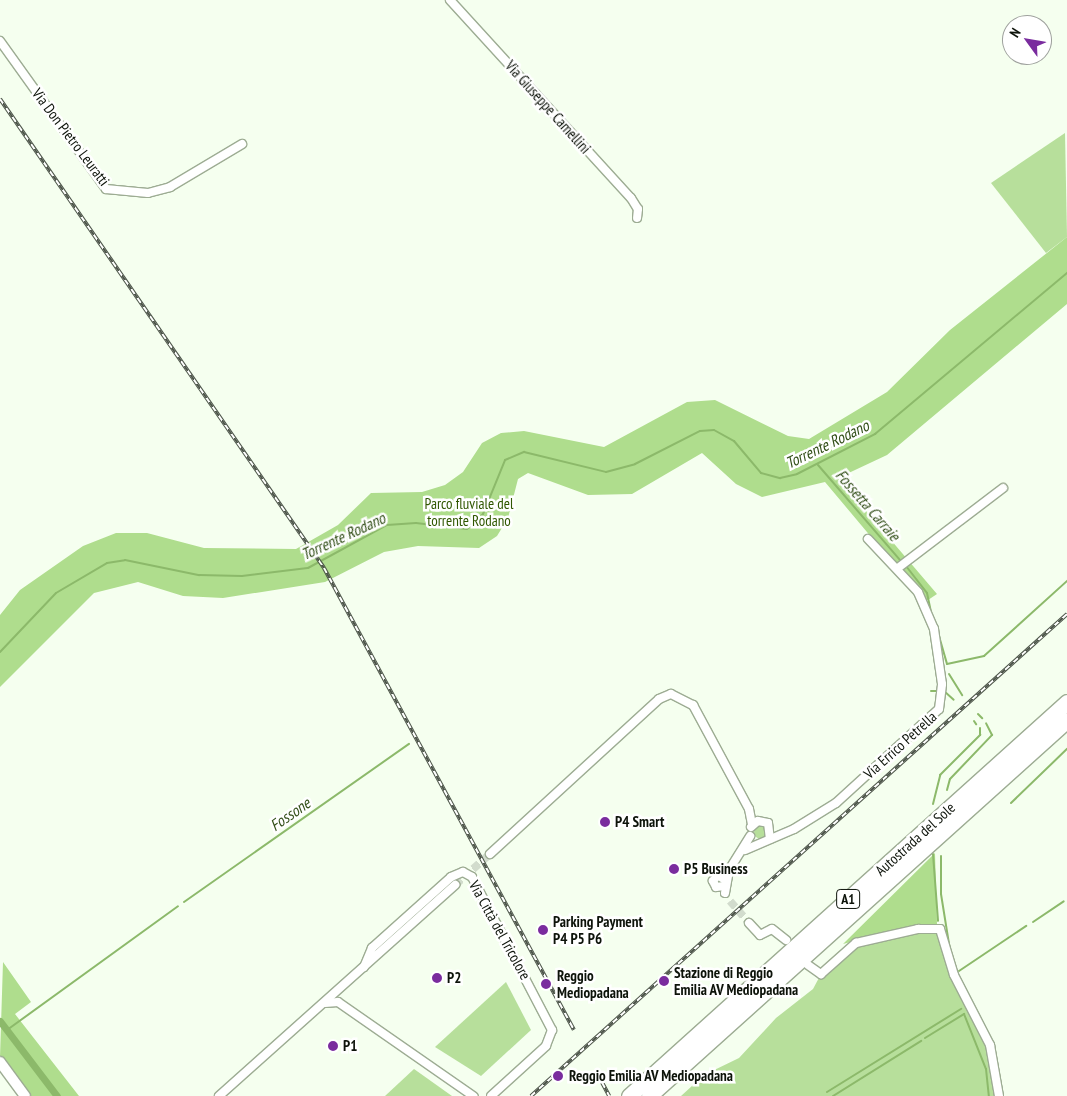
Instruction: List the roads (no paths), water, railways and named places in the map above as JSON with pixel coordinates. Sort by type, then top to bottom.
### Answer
[{"type":"highway","name":"Autostrada del Sole","points":[[629,1096],[1067,702]]},
{"type":"highway","name":"Autostrada del Sole","points":[[649,1096],[1067,720]]},
{"type":"street","name":"Via Giuseppe Camellini","points":[[450,0],[631,198],[638,209],[637,218]]},
{"type":"street","name":"Via Don Pietro Leuratti","points":[[0,41],[106,189],[148,193],[170,187],[242,144]]},
{"type":"street","points":[[898,568],[1002,488]]},
{"type":"street","name":"Via Errico Petrella","points":[[770,839],[839,800],[939,709],[942,684],[934,629],[918,592],[898,568],[868,539]]},
{"type":"street","points":[[490,854],[659,699],[671,694],[693,705],[749,809],[761,821],[784,831]]},
{"type":"street","points":[[730,901],[723,885],[729,870],[745,850],[750,836],[752,825],[749,809]]},
{"type":"street","points":[[752,825],[761,821]]},
{"type":"street","points":[[745,850],[770,839],[770,826]]},
{"type":"street","points":[[750,836],[758,843]]},
{"type":"street","name":"Via Città del Tricolore","points":[[220,1096],[364,967],[372,948],[452,877],[463,872],[472,877],[552,1030],[546,1046],[491,1096]]},
{"type":"street","points":[[364,967],[455,885]]},
{"type":"street","points":[[749,923],[760,935],[772,929],[786,940]]},
{"type":"street","points":[[808,966],[820,974],[856,943],[918,929],[940,929],[954,975],[990,1045],[999,1096]]},
{"type":"street","points":[[323,1003],[338,1002],[473,1096]]},
{"type":"street","points":[[0,1062],[25,1096]]},
{"type":"waterway","name":"Torrente Rodano","points":[[0,652],[56,593],[107,563],[125,560],[199,575],[242,576],[308,568],[387,525],[416,523],[467,529],[483,514],[505,460],[524,452],[606,472],[635,464],[700,431],[714,430],[734,441],[761,473],[780,478],[797,474],[875,434],[1067,273]]},
{"type":"waterway","name":"Fossetta Carraie","points":[[818,465],[901,561]]},
{"type":"waterway","name":"Fossetta Carraie","points":[[906,566],[927,593],[931,612]]},
{"type":"waterway","name":"Fossetta Carraie","points":[[939,636],[947,664],[984,656],[1067,581]]},
{"type":"waterway","points":[[949,674],[962,695]]},
{"type":"waterway","points":[[931,691],[939,691]]},
{"type":"waterway","points":[[944,691],[954,700]]},
{"type":"waterway","points":[[978,714],[982,718]]},
{"type":"waterway","points":[[947,790],[950,779],[992,735],[986,723]]},
{"type":"waterway","points":[[933,804],[940,775],[980,735],[980,728]]},
{"type":"waterway","name":"Fossone","points":[[184,902],[409,744]]},
{"type":"waterway","points":[[1011,803],[1067,749]]},
{"type":"waterway","points":[[933,854],[938,921]]},
{"type":"waterway","points":[[941,856],[941,894],[950,950]]},
{"type":"waterway","points":[[1033,922],[1064,901]]},
{"type":"waterway","name":"Fossone","points":[[7,1030],[178,906]]},
{"type":"waterway","points":[[959,971],[1026,926]]},
{"type":"waterway","points":[[963,984],[993,1044],[1002,1094]]},
{"type":"waterway","points":[[827,1092],[961,1009]]},
{"type":"waterway","points":[[925,1038],[964,1014],[986,1069],[989,1096]]},
{"type":"waterway","points":[[0,1021],[57,1096]]},
{"type":"waterway","points":[[833,1096],[921,1041]]},
{"type":"tunnel","points":[[455,885],[490,854]]},
{"type":"tunnel","points":[[730,901],[749,923]]},
{"type":"railway","points":[[0,99],[324,568],[574,1030]]},
{"type":"railway","points":[[531,1096],[1067,614]]},
{"type":"railway","points":[[597,1073],[609,1096]]},
{"type":"place","name":"P4 Smart","points":[[605,822]]},
{"type":"place","name":"P5 Business","points":[[674,869]]},
{"type":"place","name":"Parking Payment P4 P5 P6","points":[[543,930]]},
{"type":"place","name":"P2","points":[[437,978]]},
{"type":"place","name":"Stazione di Reggio Emilia AV Mediopadana","points":[[664,981]]},
{"type":"place","name":"Reggio Mediopadana","points":[[546,984]]},
{"type":"place","name":"P1","points":[[333,1046]]},
{"type":"place","name":"Reggio Emilia AV Mediopadana","points":[[558,1076]]},
{"type":"park label","name":"Parco fluviale del torrente Rodano","points":[[469,512]]}]
